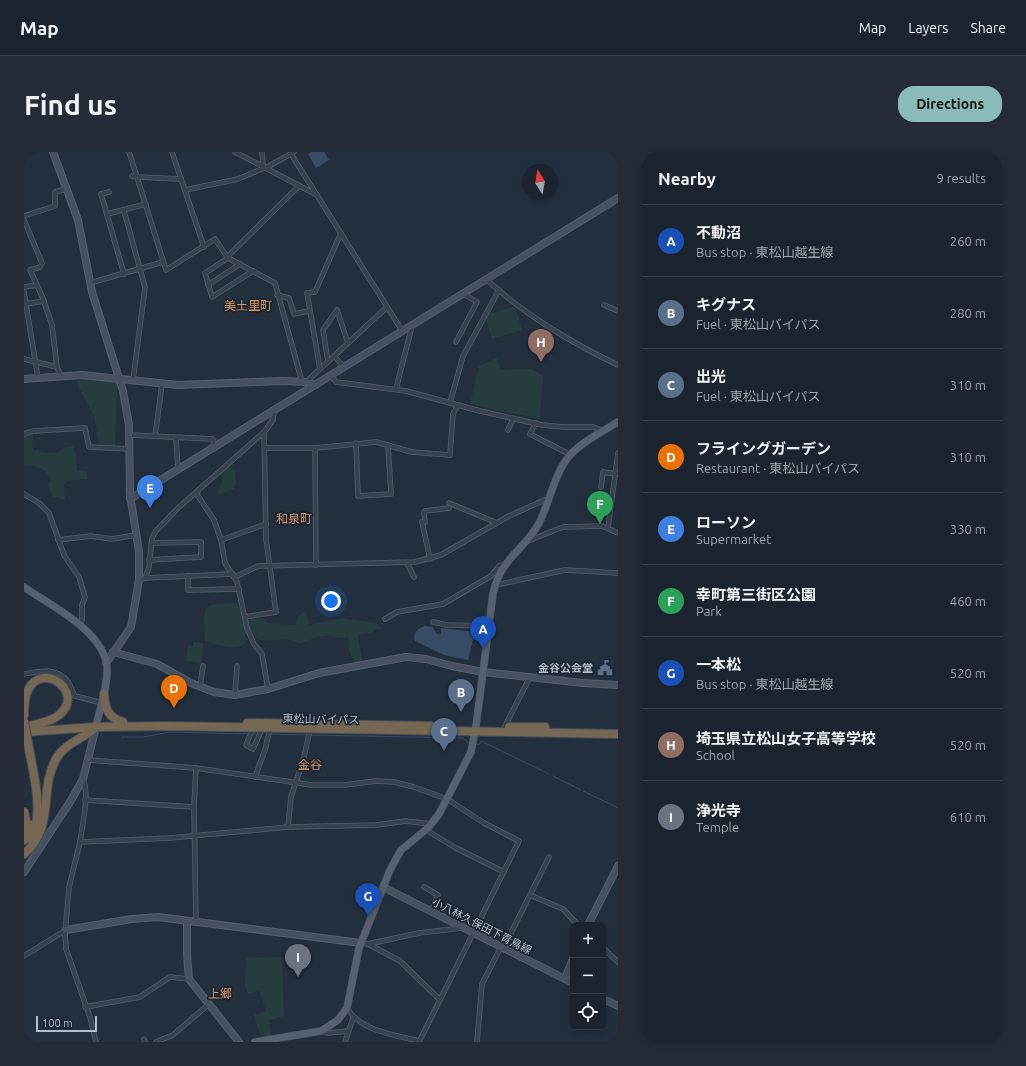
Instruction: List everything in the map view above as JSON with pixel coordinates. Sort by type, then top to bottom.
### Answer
[{"type":"highway","points":[[24,715],[26,695],[32,684],[37,680],[48,678],[62,685],[67,696],[67,701],[62,712],[54,718],[27,728],[26,746],[33,809],[32,826],[24,839]]},
{"type":"highway","points":[[104,694],[105,704],[109,713],[113,718],[123,722]]},
{"type":"highway","name":"東松山バイパス","points":[[27,728],[123,722],[475,729],[618,734]]},
{"type":"highway","points":[[24,853],[32,847],[41,832],[45,815],[50,775],[56,759],[67,746],[84,737],[97,724]]},
{"type":"highway","name":"東松山バイパス","points":[[97,724],[266,729],[475,729],[505,726],[618,729]]},
{"type":"highway","points":[[24,853],[34,834],[38,816],[36,788],[26,746]]},
{"type":"highway","points":[[24,812],[27,825],[24,839]]},
{"type":"main road","points":[[255,1042],[321,1031],[338,1020],[347,1008],[364,943],[390,870],[401,850],[426,830],[431,824],[447,799],[467,762],[473,742],[488,626],[495,585],[505,564],[537,526],[562,466],[580,446],[618,422]]},
{"type":"main road","points":[[24,587],[89,632],[104,652],[106,663],[104,694],[97,724]]},
{"type":"main road","points":[[24,592],[36,595]]},
{"type":"street","points":[[53,152],[82,238],[90,284],[119,378],[127,410],[130,435],[130,499],[142,579]]},
{"type":"street","points":[[129,152],[134,177],[146,204],[166,270],[215,239],[227,257],[275,283],[277,295],[304,382]]},
{"type":"street","points":[[172,152],[204,247]]},
{"type":"street","points":[[235,152],[317,195]]},
{"type":"street","points":[[262,152],[264,167]]},
{"type":"street","points":[[185,190],[238,179],[292,153],[402,332]]},
{"type":"street","points":[[134,177],[182,179]]},
{"type":"street","points":[[252,271],[212,297],[204,273],[227,257],[299,186]]},
{"type":"street","points":[[24,216],[55,206],[55,192],[66,189]]},
{"type":"street","points":[[109,192],[101,194],[124,274]]},
{"type":"street","points":[[130,499],[214,449],[618,198]]},
{"type":"street","points":[[106,214],[124,211],[146,204]]},
{"type":"street","points":[[124,211],[144,282],[144,296],[133,380]]},
{"type":"street","points":[[24,220],[42,263],[40,267],[30,270],[44,301],[52,324],[57,367],[61,376]]},
{"type":"street","points":[[320,369],[307,293],[315,292],[341,233]]},
{"type":"street","points":[[90,284],[163,262]]},
{"type":"street","points":[[208,285],[240,264]]},
{"type":"street","points":[[487,280],[583,349],[618,365]]},
{"type":"street","points":[[24,287],[37,285]]},
{"type":"street","points":[[450,403],[463,356],[499,290]]},
{"type":"street","points":[[24,292],[26,318],[32,349],[37,362],[38,378]]},
{"type":"street","points":[[456,342],[477,302],[464,294]]},
{"type":"street","points":[[277,295],[289,298],[294,314],[309,311]]},
{"type":"street","points":[[25,304],[44,301]]},
{"type":"street","points":[[604,305],[618,311]]},
{"type":"street","points":[[304,382],[328,362],[364,326],[386,307]]},
{"type":"street","points":[[328,362],[323,330],[337,310],[348,343]]},
{"type":"street","points":[[396,389],[412,326]]},
{"type":"street","points":[[334,356],[344,368]]},
{"type":"street","points":[[24,359],[57,367]]},
{"type":"street","points":[[24,379],[90,375],[191,386],[236,382],[304,382],[316,385]]},
{"type":"street","points":[[331,376],[336,382],[396,389],[513,419],[564,427],[593,428],[603,432]]},
{"type":"street","points":[[155,436],[162,384]]},
{"type":"street","points":[[265,448],[315,448],[376,442],[420,454],[450,455],[453,414],[458,405]]},
{"type":"street","points":[[106,663],[131,627],[142,579],[149,560],[156,531],[170,516],[264,432],[273,420],[274,411]]},
{"type":"street","points":[[508,430],[513,419]]},
{"type":"street","points":[[536,423],[530,434],[571,455]]},
{"type":"street","points":[[24,434],[33,431],[85,428],[89,447],[130,449]]},
{"type":"street","points":[[244,617],[276,612],[266,539],[264,432]]},
{"type":"street","points":[[130,435],[213,439],[214,449]]},
{"type":"street","points":[[176,438],[178,470]]},
{"type":"street","points":[[356,443],[358,496],[391,494],[388,445]]},
{"type":"street","points":[[315,448],[316,565]]},
{"type":"street","points":[[608,528],[618,453]]},
{"type":"street","points":[[601,487],[603,472],[616,474]]},
{"type":"street","points":[[196,493],[212,515],[221,540],[224,562],[234,576],[239,589],[244,617],[252,641],[262,654],[268,689]]},
{"type":"street","points":[[24,494],[39,503],[49,513],[64,555],[78,577],[85,594],[82,620],[79,624]]},
{"type":"street","points":[[613,496],[618,497]]},
{"type":"street","points":[[142,579],[188,576],[234,576],[256,567],[270,566],[407,562],[430,559],[441,555],[498,523],[549,498]]},
{"type":"street","points":[[449,503],[498,523]]},
{"type":"street","points":[[430,559],[422,522],[425,522],[424,513],[426,511],[449,508]]},
{"type":"street","points":[[221,540],[266,524]]},
{"type":"street","points":[[524,542],[563,527],[592,525],[608,528],[618,533]]},
{"type":"street","points":[[58,540],[95,536],[112,539],[136,535]]},
{"type":"street","points":[[149,560],[201,557],[201,542],[152,543]]},
{"type":"street","points":[[407,562],[414,577]]},
{"type":"street","points":[[385,619],[397,612],[443,604],[450,601],[470,586],[491,576],[500,566],[505,564]]},
{"type":"street","points":[[495,585],[565,570],[618,573]]},
{"type":"street","points":[[188,576],[188,590],[239,589]]},
{"type":"street","points":[[433,622],[447,625],[488,626]]},
{"type":"street","points":[[113,652],[157,664],[200,687],[214,692],[235,695],[268,689],[319,673],[400,658],[426,660],[483,672],[588,684],[618,685]]},
{"type":"street","points":[[200,687],[203,666]]},
{"type":"street","points":[[235,695],[237,666]]},
{"type":"street","points":[[24,674],[46,670],[54,672],[67,681],[75,696],[102,703]]},
{"type":"street","points":[[505,726],[530,677]]},
{"type":"street","points":[[24,872],[63,814],[83,779],[97,724]]},
{"type":"street","points":[[253,728],[246,745],[253,749],[266,729]]},
{"type":"street","points":[[255,777],[266,750],[266,729]]},
{"type":"street","points":[[288,827],[295,783],[304,757],[310,729]]},
{"type":"street","points":[[88,760],[196,768],[295,783],[327,786],[376,781],[394,782],[414,787],[447,799],[484,823],[519,841],[419,1041],[390,1034],[353,1018],[347,1008]]},
{"type":"street","points":[[196,768],[194,807],[196,922]]},
{"type":"street","points":[[83,779],[85,786],[85,800],[80,842],[69,887],[66,930],[67,955],[96,1042]]},
{"type":"street","points":[[85,800],[194,807]]},
{"type":"street","points":[[80,842],[195,836],[288,827],[370,826],[405,820],[431,824]]},
{"type":"street","points":[[426,830],[456,848],[504,872]]},
{"type":"street","points":[[477,1042],[482,984],[549,857]]},
{"type":"street","points":[[590,922],[618,866]]},
{"type":"street","name":"小八林久保田下青鳥線","points":[[383,887],[570,981]]},
{"type":"street","points":[[424,887],[438,895],[431,911]]},
{"type":"street","points":[[530,895],[563,909],[575,922]]},
{"type":"street","points":[[24,956],[66,930],[144,917],[364,943],[419,933],[463,928]]},
{"type":"street","points":[[187,921],[186,954],[189,979],[239,1042]]},
{"type":"street","points":[[364,943],[400,961],[439,999]]},
{"type":"street","points":[[606,951],[618,962]]},
{"type":"street","points":[[565,978],[570,966]]},
{"type":"street","points":[[85,1007],[140,997],[170,977],[189,979]]},
{"type":"street","points":[[606,1000],[618,1006]]},
{"type":"street","points":[[156,1042],[162,1041],[178,1032],[209,1004]]},
{"type":"street","points":[[345,1042],[353,1018]]},
{"type":"street","points":[[321,1031],[327,1033],[348,1031]]},
{"type":"green space","points":[[515,306],[522,330],[492,339],[486,320],[489,314]]},
{"type":"green space","points":[[497,358],[500,370],[532,369],[543,376],[540,419],[470,404],[479,366]]},
{"type":"green space","points":[[85,378],[100,378],[109,380],[117,384],[119,388],[117,389],[115,446],[99,445],[94,416],[76,382]]},
{"type":"green space","points":[[27,434],[33,434],[32,447],[34,450],[38,450],[42,453],[57,453],[62,448],[73,446],[76,456],[77,470],[86,471],[88,479],[67,481],[64,484],[65,500],[52,496],[49,485],[51,478],[45,471],[36,467],[24,465],[24,436]]},
{"type":"green space","points":[[229,467],[235,470],[236,484],[234,489],[220,495],[217,492],[221,485],[222,477],[220,474]]},
{"type":"green space","points":[[239,604],[245,628],[246,643],[236,647],[231,647],[220,646],[205,641],[204,621],[206,608],[211,605]]},
{"type":"green space","points":[[305,611],[309,625],[342,618],[376,623],[381,627],[381,629],[358,635],[362,661],[354,663],[348,646],[349,639],[347,637],[341,638],[321,636],[299,644],[292,640],[262,640],[256,637],[251,631],[247,620],[263,618],[268,623],[295,625],[298,617]]},
{"type":"green space","points":[[193,642],[203,643],[202,663],[186,661],[188,645],[193,646]]},
{"type":"green space","points":[[282,957],[284,1016],[269,1020],[271,1036],[264,1038],[263,1034],[260,1035],[254,1015],[266,1011],[259,991],[248,994],[245,985],[246,958]]},
{"type":"water","points":[[311,152],[324,152],[329,160],[316,168],[308,154]]},
{"type":"water","points":[[424,626],[433,627],[438,634],[441,634],[441,628],[475,632],[468,660],[444,655],[415,641],[415,633]]},
{"type":"waterway","points":[[122,737],[143,737],[170,732],[249,734]]},
{"type":"waterway","points":[[252,734],[259,734]]},
{"type":"waterway","points":[[270,734],[307,735]]},
{"type":"waterway","points":[[310,735],[463,738],[469,743]]},
{"type":"waterway","points":[[476,744],[479,745],[481,741],[549,774]]},
{"type":"waterway","points":[[553,776],[581,790]]},
{"type":"waterway","points":[[583,791],[618,808]]},
{"type":"place","name":"埼玉県立松山女子高等学校","points":[[541,362]]},
{"type":"place","name":"ローソン","points":[[150,508]]},
{"type":"place","name":"幸町第三街区公園","points":[[600,524]]},
{"type":"place","name":"不動沼","points":[[483,649]]},
{"type":"place","name":"金谷公会堂","points":[[605,668]]},
{"type":"place","name":"フライングガーデン","points":[[174,708]]},
{"type":"place","name":"キグナス","points":[[461,712]]},
{"type":"place","name":"出光","points":[[444,751]]},
{"type":"place","name":"一本松","points":[[368,916]]},
{"type":"place","name":"浄光寺","points":[[298,977]]},
{"type":"district","name":"美土里町","points":[[248,306]]},
{"type":"district","name":"和泉町","points":[[294,519]]},
{"type":"district","name":"金谷","points":[[310,765]]},
{"type":"district","name":"上郷","points":[[220,994]]}]
